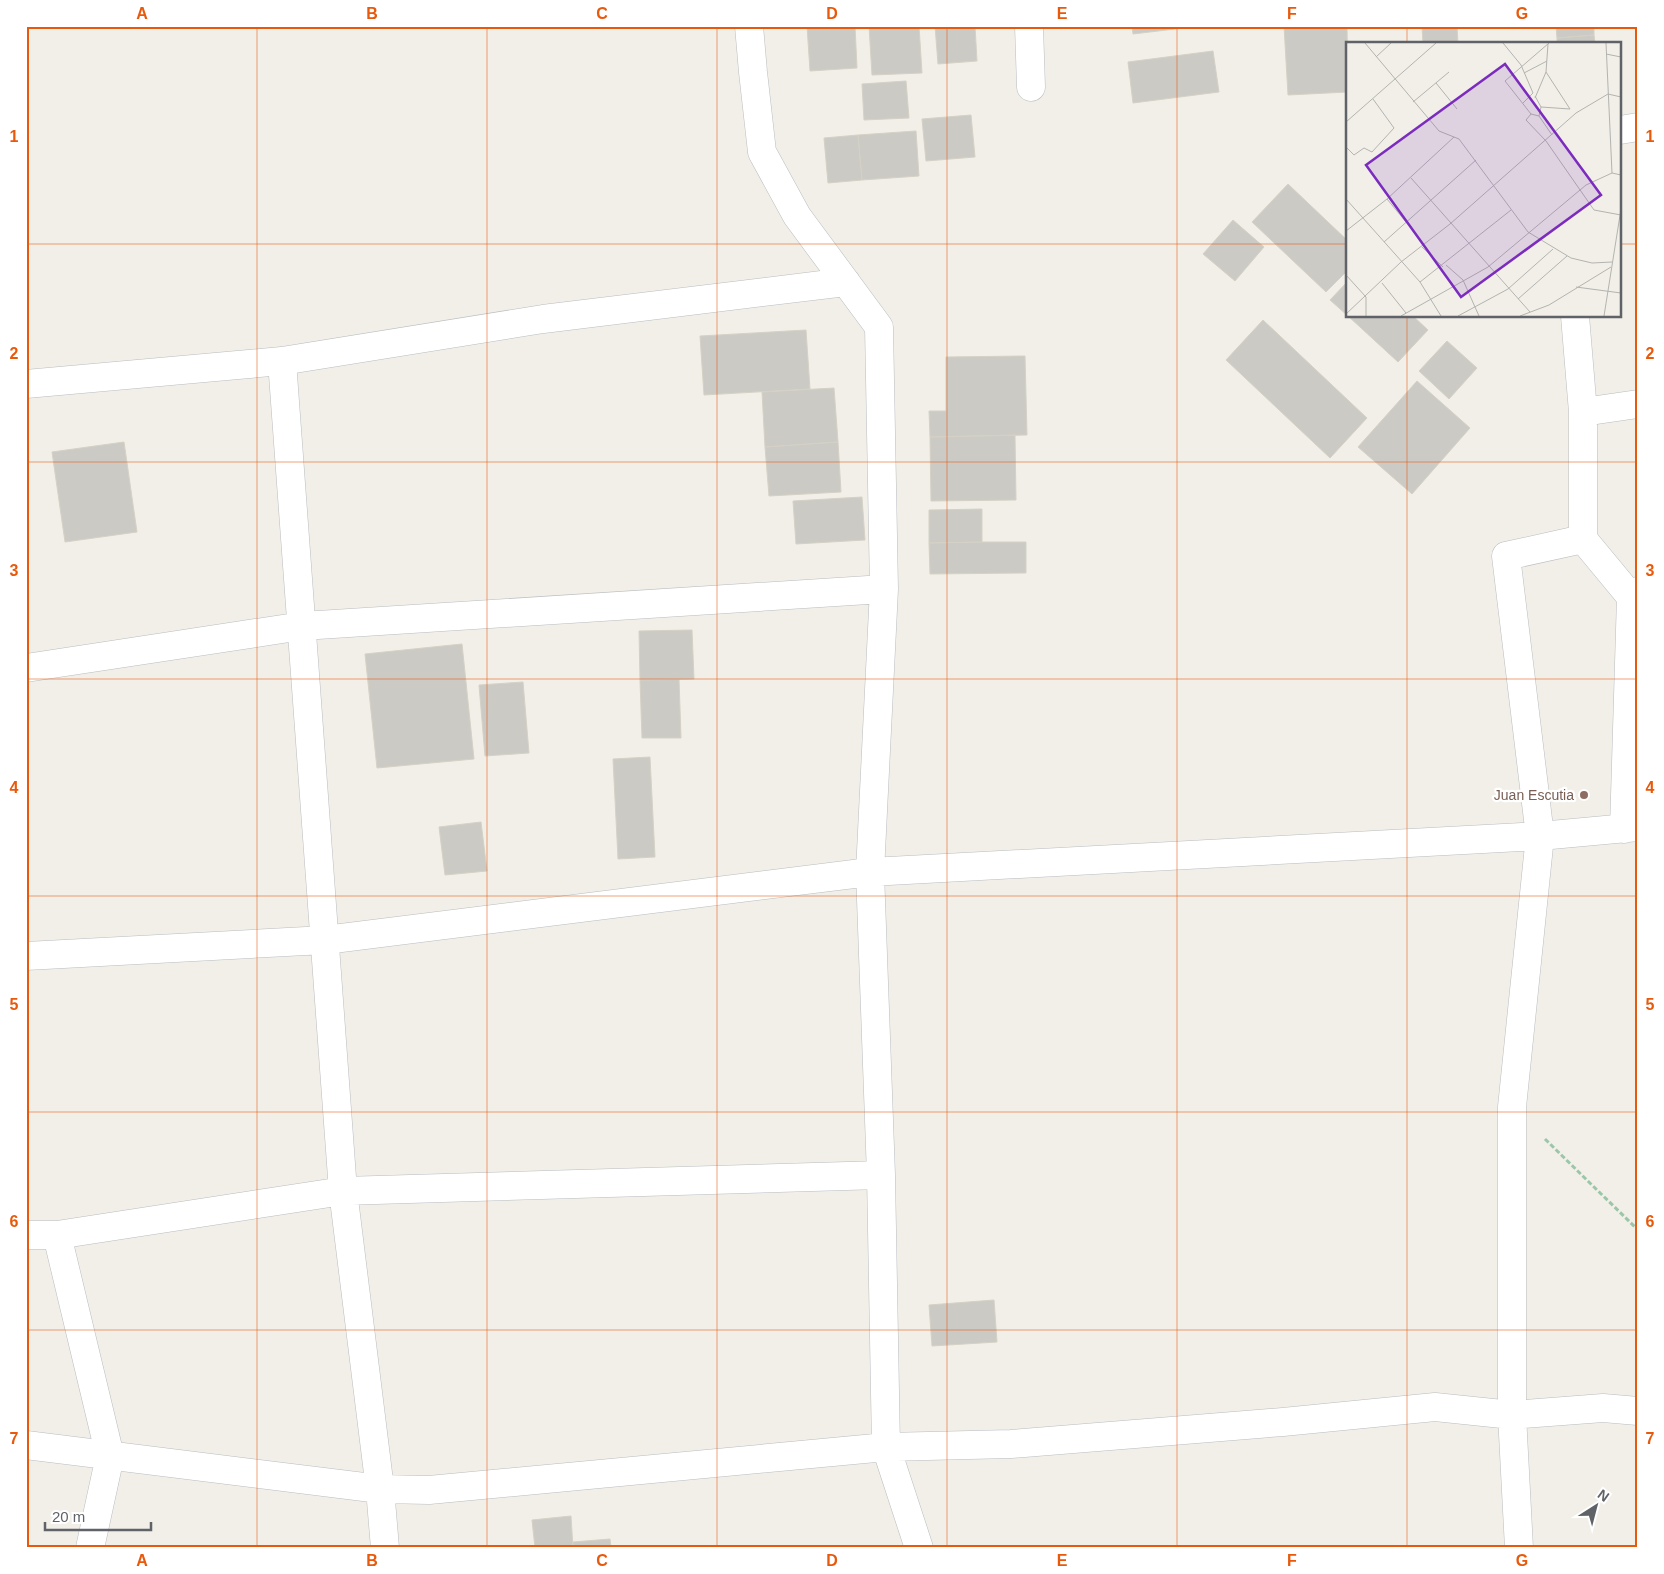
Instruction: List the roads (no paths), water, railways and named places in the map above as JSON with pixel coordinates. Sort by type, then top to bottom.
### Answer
[{"type":"street","points":[[749,26],[762,152],[797,216],[879,326],[884,589],[870,872],[881,1175],[886,1447],[919,1548]]},
{"type":"street","points":[[1029,26],[1031,87]]},
{"type":"street","points":[[1622,130],[1638,127]]},
{"type":"street","points":[[26,384],[282,361],[543,319],[846,282]]},
{"type":"street","points":[[26,956],[325,940],[870,872],[1540,836],[1631,828],[1634,594],[1582,539],[1583,412],[1575,318]]},
{"type":"street","points":[[282,361],[343,1191],[380,1489],[385,1548]]},
{"type":"street","points":[[1583,412],[1638,404]]},
{"type":"street","points":[[1519,1548],[1512,1415],[1512,1107],[1540,836],[1506,556],[1582,539]]},
{"type":"street","points":[[26,668],[302,626],[884,589]]},
{"type":"street","points":[[26,1235],[58,1234],[343,1191],[881,1175]]},
{"type":"street","points":[[58,1234],[110,1456],[90,1548]]},
{"type":"street","points":[[26,1445],[380,1489],[430,1490],[886,1447],[1011,1444],[1283,1422],[1435,1407],[1512,1415],[1603,1408],[1638,1411]]},
{"type":"place","name":"Juan Escutia","points":[[1584,795]]}]
